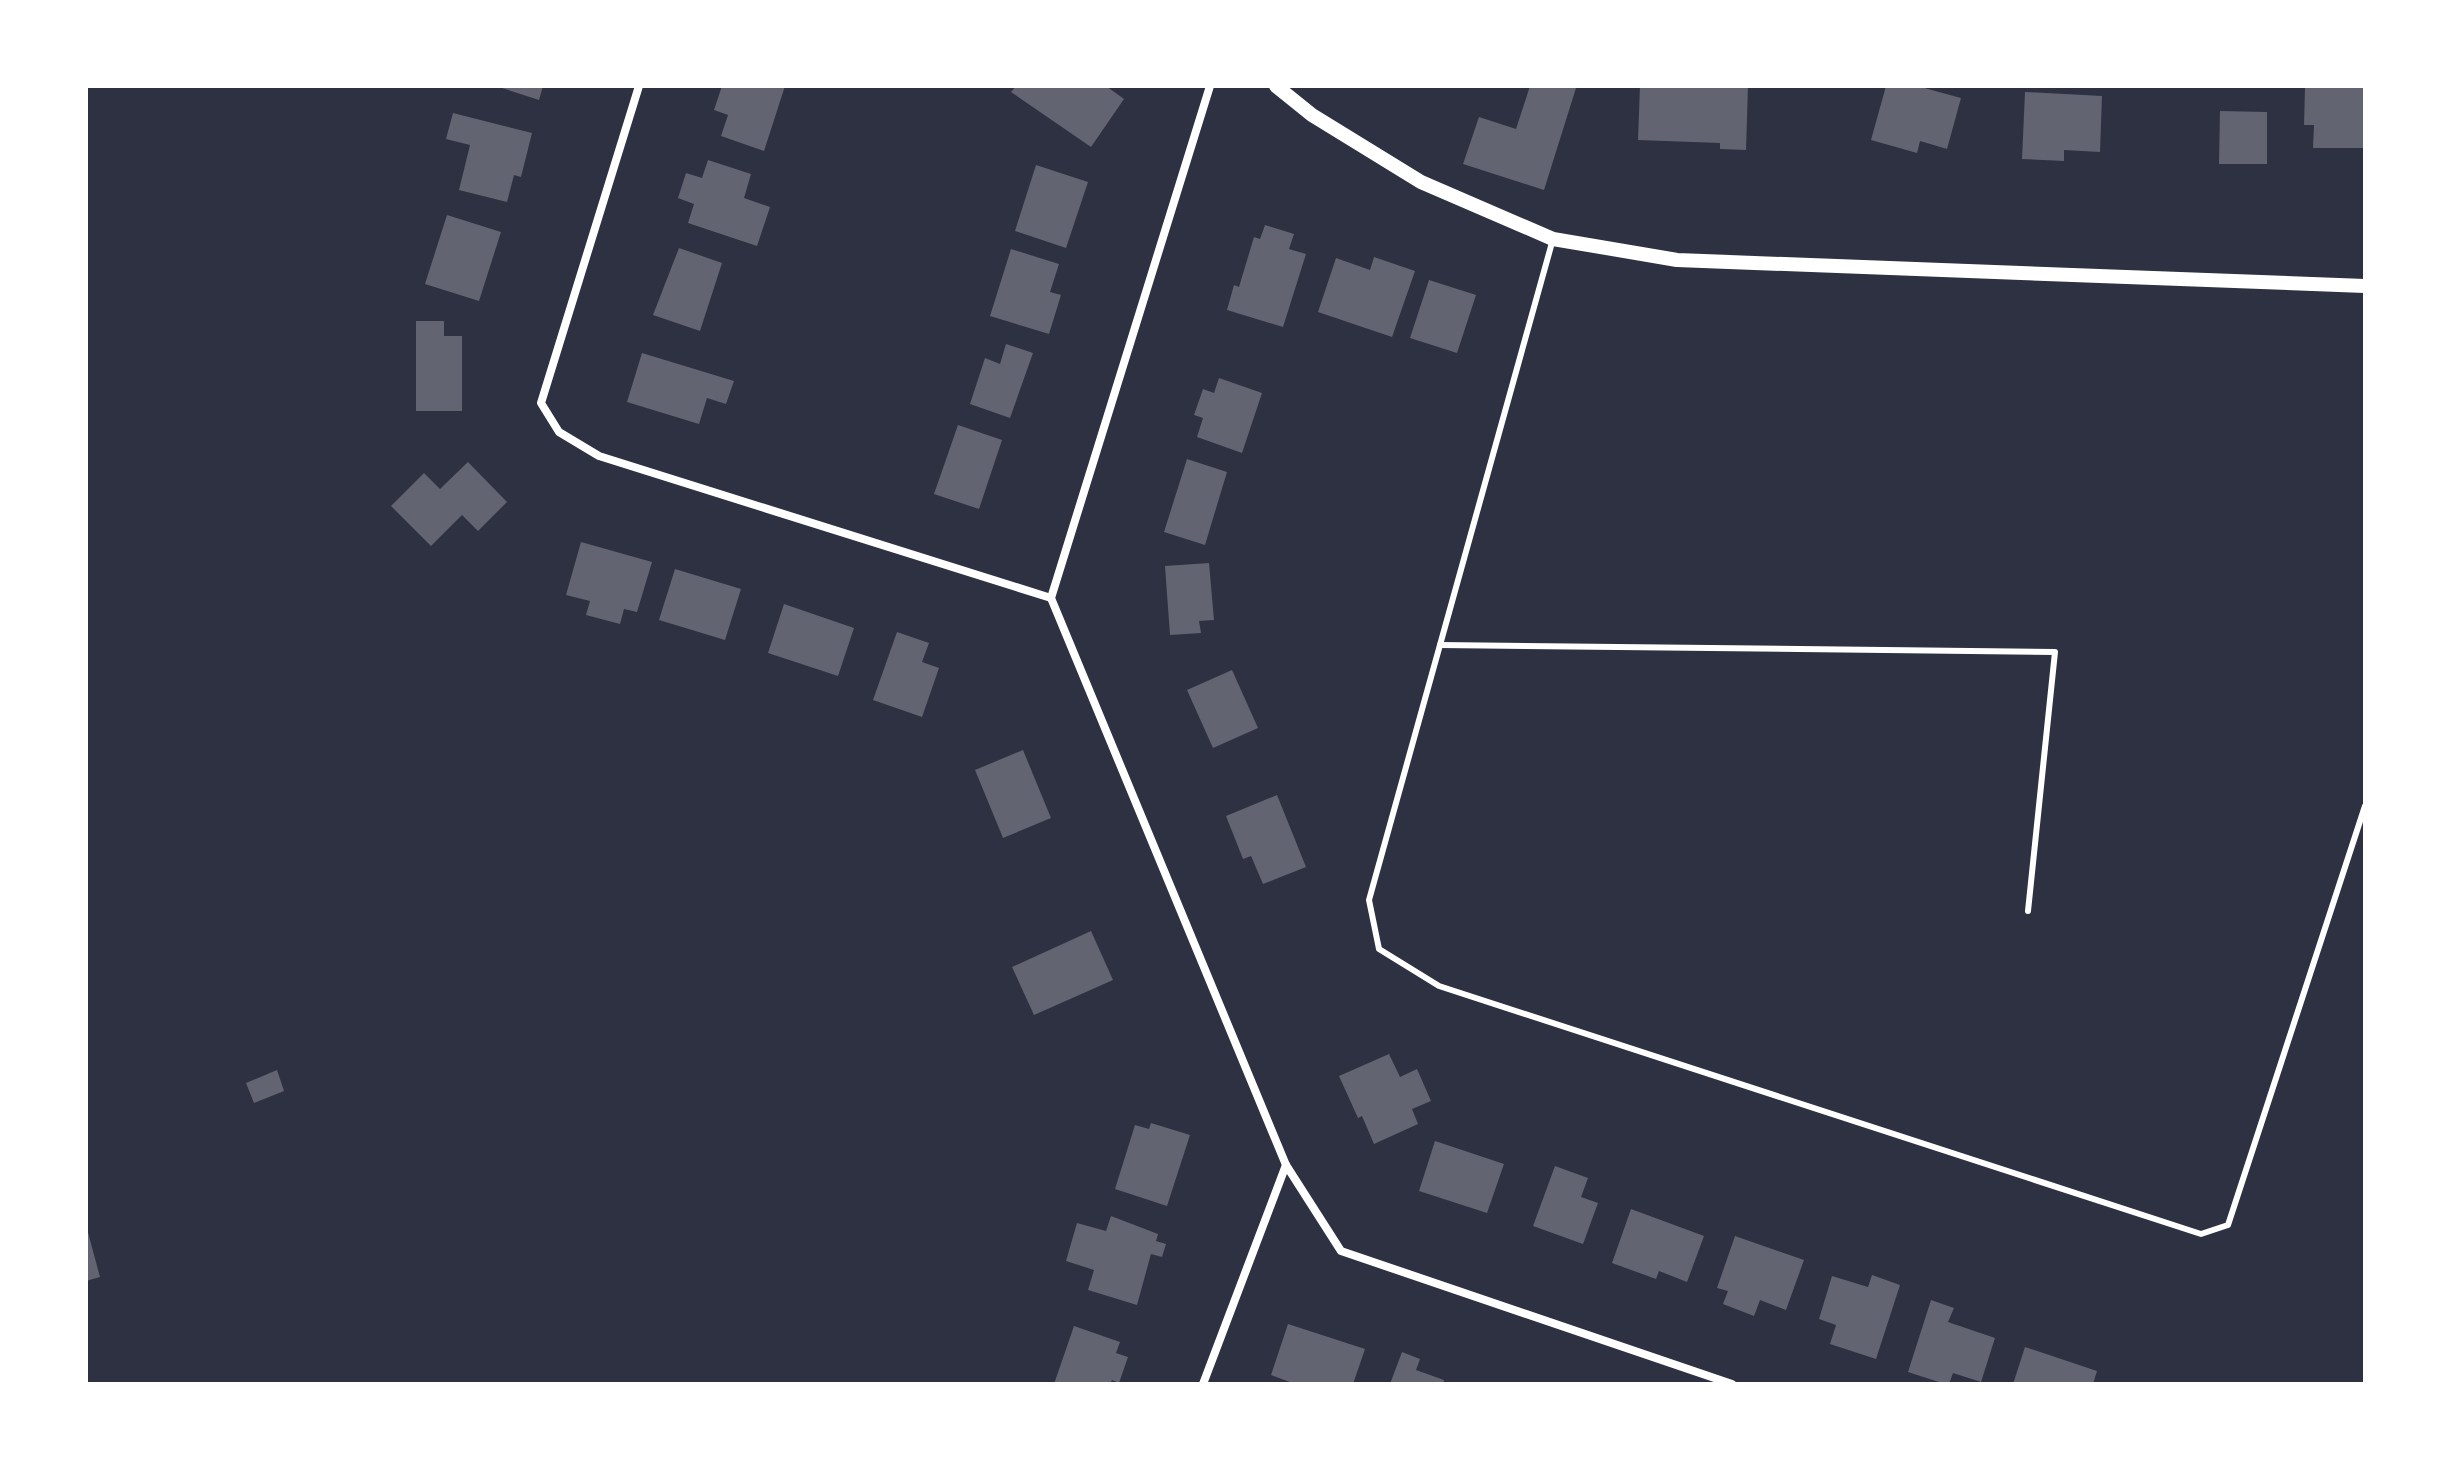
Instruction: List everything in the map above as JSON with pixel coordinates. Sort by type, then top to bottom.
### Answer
[{"type":"street","points":[[639,86],[541,403],[559,432],[599,456],[1051,598]]},
{"type":"street","points":[[1210,86],[1051,598],[1286,1165],[1341,1251],[1732,1384]]},
{"type":"street","points":[[1276,86],[1312,115],[1421,182],[1553,239],[1677,260],[2365,286]]},
{"type":"street","points":[[1203,1384],[1286,1165]]},
{"type":"lane","points":[[1553,239],[1369,900],[1379,949],[1439,986],[2201,1234],[2228,1225],[2365,806]]},
{"type":"lane","points":[[1440,645],[2055,652],[2028,911]]},
{"type":"building","points":[[496,86],[543,86],[539,100]]},
{"type":"building","points":[[722,86],[785,86],[764,151],[721,136],[728,115],[714,110]]},
{"type":"building","points":[[1016,86],[1106,86],[1124,99],[1091,147],[1011,92]]},
{"type":"building","points":[[1530,86],[1576,88],[1544,190],[1463,164],[1479,117],[1516,129]]},
{"type":"building","points":[[1640,86],[1748,86],[1746,150],[1720,149],[1720,143],[1638,140]]},
{"type":"building","points":[[1886,86],[1917,86],[1961,98],[1947,149],[1920,141],[1917,153],[1871,140]]},
{"type":"building","points":[[2365,86],[2365,148],[2313,148],[2314,125],[2304,125],[2305,88]]},
{"type":"building","points":[[2025,92],[2102,96],[2100,152],[2064,150],[2064,161],[2022,159]]},
{"type":"building","points":[[2220,111],[2267,112],[2267,164],[2219,164]]},
{"type":"building","points":[[453,113],[532,133],[521,177],[514,175],[507,202],[459,190],[470,145],[446,139]]},
{"type":"building","points":[[708,160],[751,174],[744,198],[770,207],[757,246],[688,223],[694,204],[678,198],[686,173],[702,178]]},
{"type":"building","points":[[1036,165],[1088,182],[1066,248],[1015,231]]},
{"type":"building","points":[[447,215],[501,232],[479,301],[425,284]]},
{"type":"building","points":[[1265,225],[1294,234],[1289,249],[1306,254],[1283,327],[1227,310],[1234,285],[1239,287],[1254,237],[1260,239]]},
{"type":"building","points":[[679,248],[722,263],[700,331],[653,315]]},
{"type":"building","points":[[1011,249],[1059,264],[1050,292],[1061,295],[1049,334],[990,316]]},
{"type":"building","points":[[1374,257],[1415,271],[1392,337],[1318,312],[1336,258],[1370,270]]},
{"type":"building","points":[[1429,280],[1476,295],[1457,353],[1410,338]]},
{"type":"building","points":[[416,321],[444,321],[444,336],[462,336],[462,411],[416,411]]},
{"type":"building","points":[[1006,344],[1033,353],[1010,418],[970,404],[985,358],[1000,364]]},
{"type":"building","points":[[642,353],[734,381],[726,404],[707,398],[699,424],[627,402]]},
{"type":"building","points":[[1219,378],[1262,393],[1242,453],[1197,437],[1203,418],[1194,415],[1203,389],[1214,393]]},
{"type":"building","points":[[958,425],[1002,440],[979,509],[934,494]]},
{"type":"building","points":[[1187,459],[1227,472],[1205,545],[1164,532]]},
{"type":"building","points":[[468,462],[507,502],[478,531],[462,515],[431,546],[391,506],[424,473],[440,489]]},
{"type":"building","points":[[581,542],[652,562],[637,612],[624,609],[620,624],[586,615],[590,601],[566,595]]},
{"type":"building","points":[[1209,563],[1214,620],[1199,621],[1201,633],[1170,635],[1165,566]]},
{"type":"building","points":[[675,569],[741,589],[725,640],[659,620]]},
{"type":"building","points":[[784,604],[854,628],[838,676],[768,653]]},
{"type":"building","points":[[897,632],[929,643],[922,662],[939,668],[922,717],[873,700]]},
{"type":"building","points":[[1232,670],[1258,728],[1213,748],[1187,690]]},
{"type":"building","points":[[1023,750],[1051,818],[1003,838],[975,770]]},
{"type":"building","points":[[1277,795],[1306,867],[1263,884],[1251,856],[1243,859],[1226,816]]},
{"type":"building","points":[[1091,931],[1113,980],[1034,1015],[1012,967]]},
{"type":"building","points":[[1389,1054],[1400,1077],[1417,1069],[1431,1101],[1412,1109],[1418,1124],[1374,1144],[1339,1076]]},
{"type":"building","points":[[277,1070],[284,1091],[254,1103],[246,1083]]},
{"type":"building","points":[[1151,1123],[1190,1135],[1167,1206],[1115,1189],[1135,1125],[1149,1129]]},
{"type":"building","points":[[1435,1141],[1504,1164],[1487,1213],[1419,1191]]},
{"type":"building","points":[[1555,1166],[1588,1178],[1581,1197],[1598,1203],[1583,1244],[1533,1226]]},
{"type":"building","points":[[1631,1209],[1704,1236],[1687,1282],[1659,1271],[1656,1279],[1612,1263]]},
{"type":"building","points":[[1111,1216],[1158,1234],[1156,1241],[1166,1244],[1162,1257],[1151,1254],[1137,1305],[1088,1290],[1094,1270],[1066,1261],[1077,1223],[1106,1231]]},
{"type":"building","points":[[86,1225],[100,1277],[86,1281]]},
{"type":"building","points":[[1735,1236],[1804,1260],[1786,1310],[1760,1300],[1754,1316],[1723,1304],[1728,1291],[1717,1288]]},
{"type":"building","points":[[1872,1275],[1900,1285],[1876,1359],[1830,1344],[1836,1325],[1819,1319],[1832,1276],[1868,1287]]},
{"type":"building","points":[[1931,1300],[1954,1308],[1948,1322],[1995,1338],[1981,1382],[1953,1373],[1949,1384],[1945,1384],[1908,1372]]},
{"type":"building","points":[[1288,1324],[1365,1349],[1353,1384],[1295,1384],[1271,1375]]},
{"type":"building","points":[[1074,1326],[1120,1342],[1116,1353],[1128,1357],[1119,1383],[1112,1380],[1110,1384],[1054,1384]]},
{"type":"building","points":[[2025,1347],[2097,1371],[2093,1384],[2013,1384]]},
{"type":"building","points":[[1402,1352],[1420,1359],[1416,1370],[1444,1380],[1443,1384],[1390,1384]]}]
